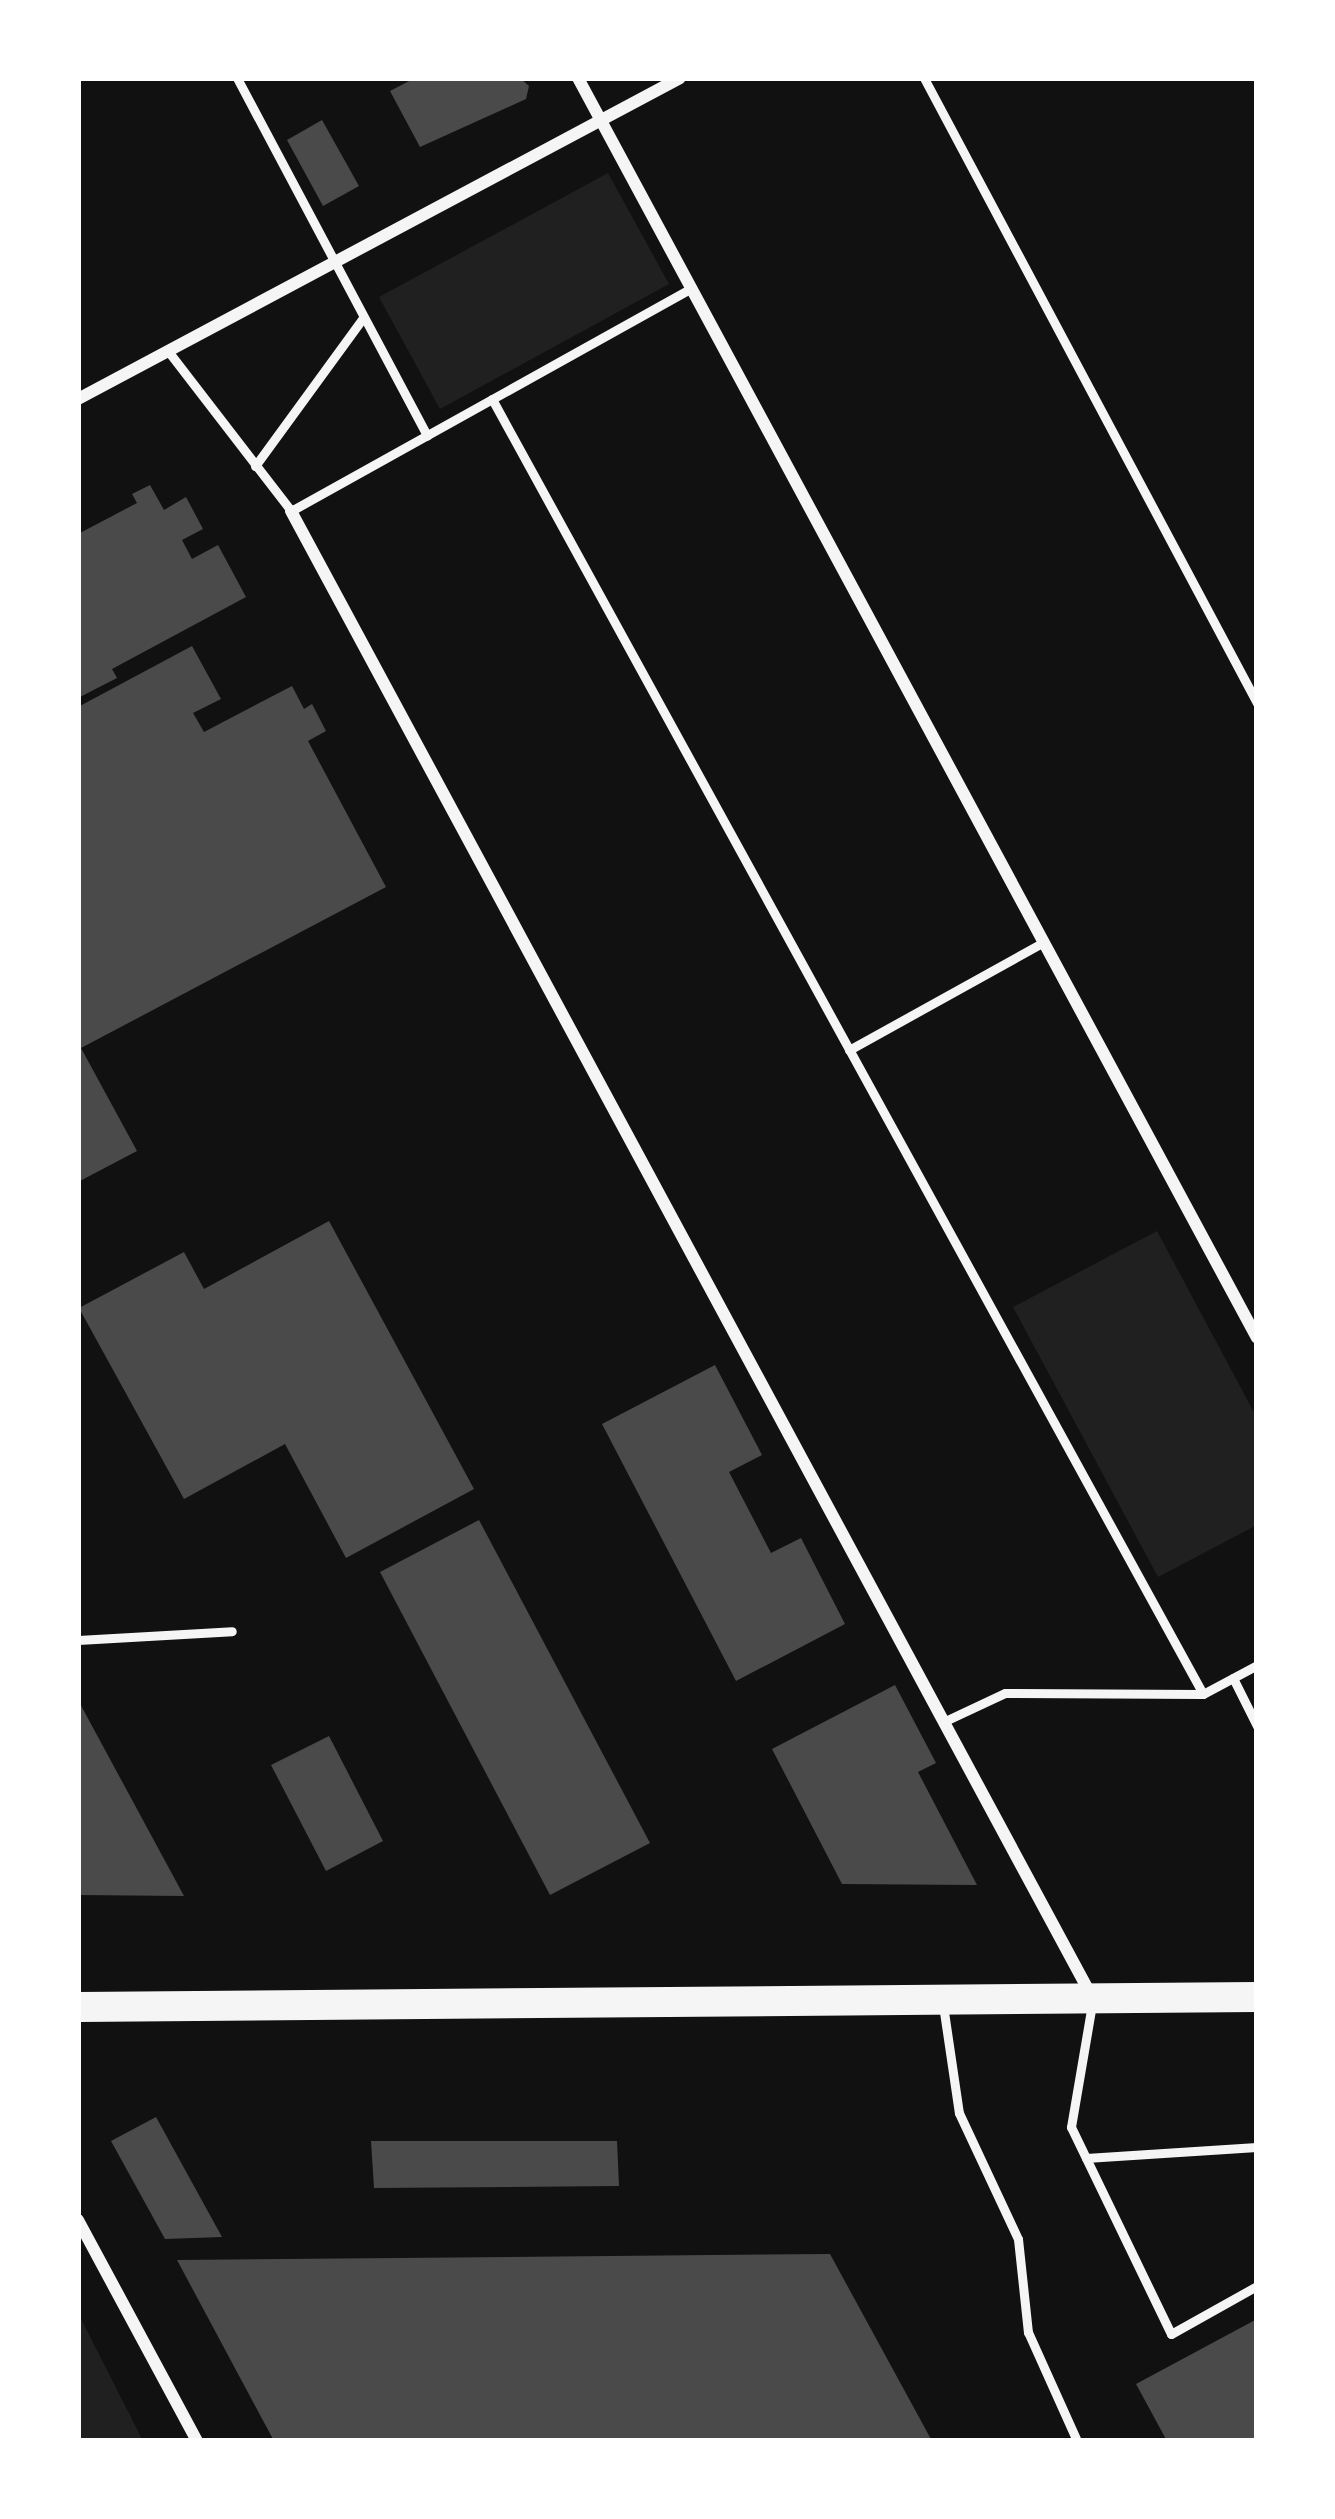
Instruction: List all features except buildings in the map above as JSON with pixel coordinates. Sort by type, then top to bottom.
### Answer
[{"type":"main road","points":[[78,2007],[1257,1997]]},
{"type":"street","points":[[578,78],[1257,1337]]},
{"type":"street","points":[[78,399],[680,78]]},
{"type":"street","points":[[291,511],[1093,1999]]},
{"type":"street","points":[[78,2220],[197,2441]]},
{"type":"lane","points":[[238,78],[427,436]]},
{"type":"lane","points":[[924,78],[1257,703]]},
{"type":"lane","points":[[169,351],[291,511],[692,288]]},
{"type":"lane","points":[[255,466],[363,318]]},
{"type":"lane","points":[[492,399],[1204,1694]]},
{"type":"lane","points":[[849,1049],[1044,942]]},
{"type":"lane","points":[[78,1640],[232,1630]]},
{"type":"lane","points":[[943,1722],[1005,1693],[1204,1694],[1257,1665]]},
{"type":"lane","points":[[1233,1678],[1257,1726]]},
{"type":"lane","points":[[1093,1999],[1071,2127],[1171,2334],[1257,2286]]},
{"type":"lane","points":[[943,2000],[959,2113],[1018,2239],[1028,2332],[1077,2441]]},
{"type":"lane","points":[[1086,2158],[1257,2147]]},
{"type":"shaded area","points":[[608,173],[669,284],[440,409],[379,297]]},
{"type":"shaded area","points":[[1157,1231],[1257,1418],[1257,1525],[1158,1577],[1013,1307]]},
{"type":"shaded area","points":[[78,2313],[143,2441],[78,2441]]}]
